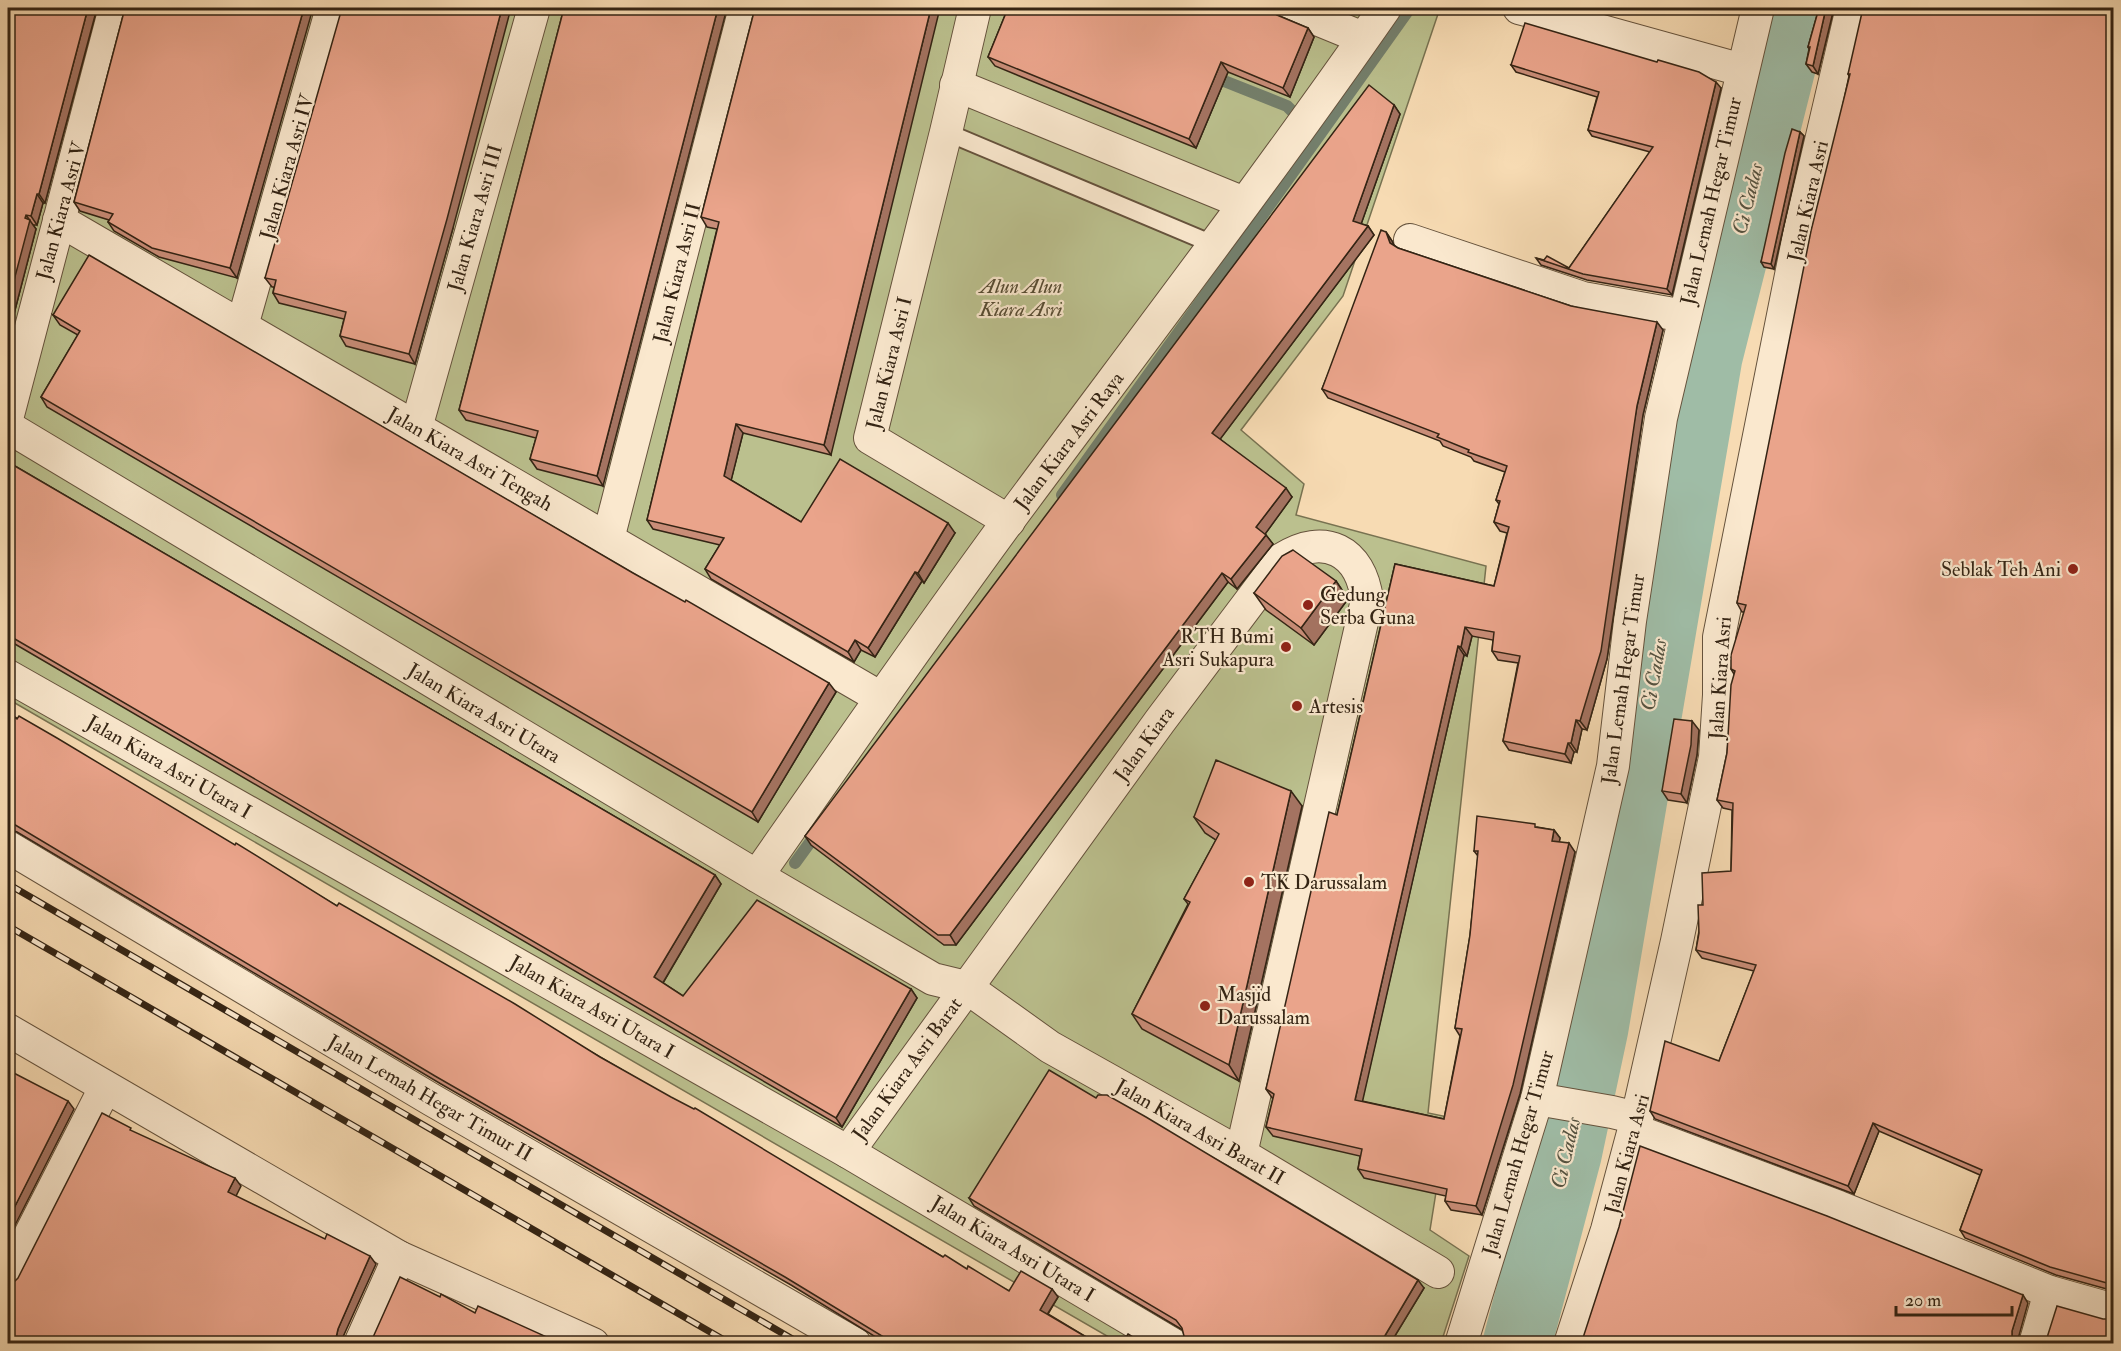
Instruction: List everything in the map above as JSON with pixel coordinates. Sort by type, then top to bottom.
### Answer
[{"type":"street","name":"Jalan Kiara Asri V","points":[[8,415],[116,8]]},
{"type":"street","name":"Jalan Kiara Asri IV","points":[[242,326],[332,8]]},
{"type":"street","name":"Jalan Kiara Asri III","points":[[416,428],[534,8]]},
{"type":"street","name":"Jalan Kiara Asri II","points":[[608,539],[745,8]]},
{"type":"street","name":"Jalan Kiara Asri I","points":[[975,8],[870,438],[1009,521]]},
{"type":"street","points":[[1290,8],[1363,38]]},
{"type":"street","name":"Jalan Kiara Asri Raya","points":[[757,876],[881,698],[1215,244],[1384,8]]},
{"type":"street","points":[[1519,8],[1742,70]]},
{"type":"street","name":"Jalan Lemah Hegar Timur","points":[[1461,1344],[1541,1100],[1613,765],[1630,621],[1661,418],[1758,8]]},
{"type":"street","name":"Jalan Kiara Asri","points":[[1570,1344],[1607,1230],[1628,1120],[1677,941],[1715,757],[1719,695],[1719,637],[1799,234],[1852,8]]},
{"type":"street","points":[[956,85],[1244,203]]},
{"type":"street","name":"Jalan Kiara Asri Tengah","points":[[59,220],[881,698]]},
{"type":"street","points":[[1410,240],[1583,298],[1685,316]]},
{"type":"street","name":"Jalan Kiara Asri Utara","points":[[8,427],[933,979],[966,987]]},
{"type":"street","name":"Jalan Kiara","points":[[966,987],[1282,559],[1296,550],[1314,546],[1331,548],[1347,556],[1359,568],[1365,583],[1367,600],[1241,1154]]},
{"type":"street","name":"Jalan Kiara Asri Utara I","points":[[8,676],[848,1152],[1172,1344]]},
{"type":"street","name":"Jalan Lemah Hegar Timur II","points":[[8,847],[432,1100],[855,1344]]},
{"type":"street","name":"Jalan Kiara Asri Barat","points":[[848,1152],[966,987]]},
{"type":"street","name":"Jalan Kiara Asri Barat II","points":[[966,987],[1050,1047],[1241,1154],[1438,1272]]},
{"type":"street","points":[[8,1030],[399,1257],[593,1344]]},
{"type":"street","points":[[8,1278],[105,1088]]},
{"type":"street","points":[[1541,1100],[1628,1120],[2050,1292],[2114,1310]]},
{"type":"street","points":[[360,1344],[399,1257]]},
{"type":"street","points":[[2035,1344],[2050,1292]]},
{"type":"lane","points":[[946,132],[1215,244]]},
{"type":"green space","name":"Alun Alun Kiara Asri","points":[[8,8],[1440,8],[1343,296],[1241,430],[1304,484],[1296,515],[1486,566],[1428,1113],[1448,1117],[1430,1230],[1469,1256],[1441,1343],[1119,1343],[8,699]]},
{"type":"building","points":[[8,8],[88,8],[39,194],[37,194],[31,216],[26,215],[25,218],[30,220],[8,303]]},
{"type":"building","points":[[125,8],[304,8],[230,268],[152,248],[108,222],[113,214],[74,202]]},
{"type":"building","points":[[342,8],[502,8],[409,354],[340,336],[346,312],[273,293],[276,280],[265,278]]},
{"type":"building","points":[[564,8],[718,8],[597,476],[530,459],[538,431],[459,410]]},
{"type":"building","points":[[755,8],[931,8],[824,445],[736,424],[724,476],[801,522],[840,459],[948,523],[868,648],[855,640],[848,652],[705,569],[724,538],[647,520],[719,222],[701,217]]},
{"type":"building","points":[[1008,8],[1268,8],[1277,15],[1308,28],[1283,88],[1221,62],[1189,139],[988,57]]},
{"type":"building","points":[[1819,8],[1826,8],[1813,66],[1806,64],[1810,47],[1808,47]]},
{"type":"building","points":[[1863,8],[2114,8],[2114,1285],[2050,1267],[1960,1230],[1982,1170],[1873,1123],[1848,1186],[1650,1111],[1665,1041],[1719,1061],[1756,965],[1696,950],[1699,933],[1698,905],[1703,905],[1702,873],[1731,871],[1733,803],[1717,800],[1727,753],[1731,685],[1735,671],[1731,669],[1731,655],[1746,605],[1737,603],[1811,231],[1850,74],[1848,74]]},
{"type":"building","points":[[1525,23],[1699,72],[1716,82],[1667,289],[1583,274],[1536,258],[1544,260],[1547,256],[1569,268],[1653,147],[1588,130],[1599,92],[1511,65]]},
{"type":"building","points":[[1369,85],[1394,105],[1353,221],[1368,226],[1212,433],[1286,488],[1256,527],[1266,535],[1231,579],[1222,573],[950,935],[938,935],[805,836]]},
{"type":"building","points":[[1792,129],[1800,132],[1771,264],[1761,262]]},
{"type":"building","points":[[1381,230],[1386,232],[1390,243],[1398,248],[1571,306],[1657,322],[1637,406],[1601,651],[1580,721],[1576,720],[1571,743],[1568,743],[1565,754],[1503,741],[1520,656],[1492,651],[1494,632],[1465,627],[1461,647],[1458,646],[1355,1100],[1444,1119],[1462,1029],[1455,1028],[1470,935],[1478,851],[1474,851],[1477,816],[1535,824],[1535,827],[1554,830],[1552,841],[1569,843],[1513,1085],[1476,1206],[1445,1201],[1447,1189],[1358,1169],[1362,1149],[1266,1127],[1274,1094],[1266,1089],[1329,812],[1337,815],[1395,564],[1494,586],[1509,527],[1494,522],[1500,501],[1496,500],[1507,466],[1468,452],[1469,450],[1437,437],[1439,434],[1322,389]]},
{"type":"building","points":[[89,255],[633,573],[685,602],[686,600],[829,683],[752,812],[41,397],[80,331],[53,315]]},
{"type":"building","points":[[8,462],[715,875],[654,977],[683,996],[757,900],[911,989],[836,1118],[8,635]]},
{"type":"building","points":[[1293,550],[1336,581],[1301,628],[1254,593],[1282,556]]},
{"type":"building","points":[[8,713],[17,719],[19,716],[235,845],[236,843],[337,906],[339,903],[515,1004],[600,1057],[695,1108],[943,1257],[945,1255],[967,1269],[968,1266],[1009,1291],[1021,1271],[1052,1289],[1040,1310],[1098,1344],[895,1344],[785,1277],[435,1076],[8,822]]},
{"type":"building","points":[[1674,719],[1692,721],[1691,745],[1681,794],[1662,791]]},
{"type":"building","points":[[1216,760],[1291,791],[1229,1065],[1132,1014],[1190,902],[1184,899],[1219,834],[1194,817]]},
{"type":"building","points":[[8,1070],[68,1101],[8,1220]]},
{"type":"building","points":[[1049,1070],[1096,1098],[1098,1095],[1107,1095],[1146,1117],[1418,1280],[1380,1344],[1182,1344],[1184,1336],[1182,1328],[1176,1320],[969,1198]]},
{"type":"building","points":[[102,1113],[131,1128],[130,1130],[235,1178],[228,1192],[325,1239],[327,1234],[370,1256],[338,1329],[336,1338],[339,1344],[8,1344],[8,1286],[18,1278]]},
{"type":"building","points":[[1640,1146],[1827,1216],[2023,1295],[2012,1331],[2014,1344],[1581,1344],[1619,1227]]},
{"type":"building","points":[[400,1277],[440,1297],[441,1294],[475,1313],[478,1306],[549,1338],[548,1340],[554,1344],[370,1344]]},
{"type":"building","points":[[2057,1306],[2103,1319],[2114,1319],[2114,1344],[2045,1344]]},
{"type":"building","points":[[1128,1334],[1144,1344],[1122,1344]]},
{"type":"waterway","points":[[1062,495],[1410,8]]},
{"type":"waterway","name":"Ci Cadas","points":[[1517,1344],[1567,1155],[1594,1028],[1708,357],[1796,8]]},
{"type":"waterway","points":[[1209,75],[1287,106],[1292,111]]},
{"type":"waterway","points":[[795,863],[819,830]]},
{"type":"railway","points":[[8,884],[801,1344]]},
{"type":"railway","points":[[8,926],[731,1344]]},
{"type":"place","name":"Seblak Teh Ani","points":[[2073,569]]},
{"type":"place","name":"Gedung Serba Guna","points":[[1308,605]]},
{"type":"place","name":"RTH Bumi Asri Sukapura","points":[[1286,647]]},
{"type":"place","name":"Artesis","points":[[1297,706]]},
{"type":"place","name":"TK Darussalam","points":[[1249,882]]},
{"type":"place","name":"Masjid Darussalam","points":[[1205,1006]]}]
